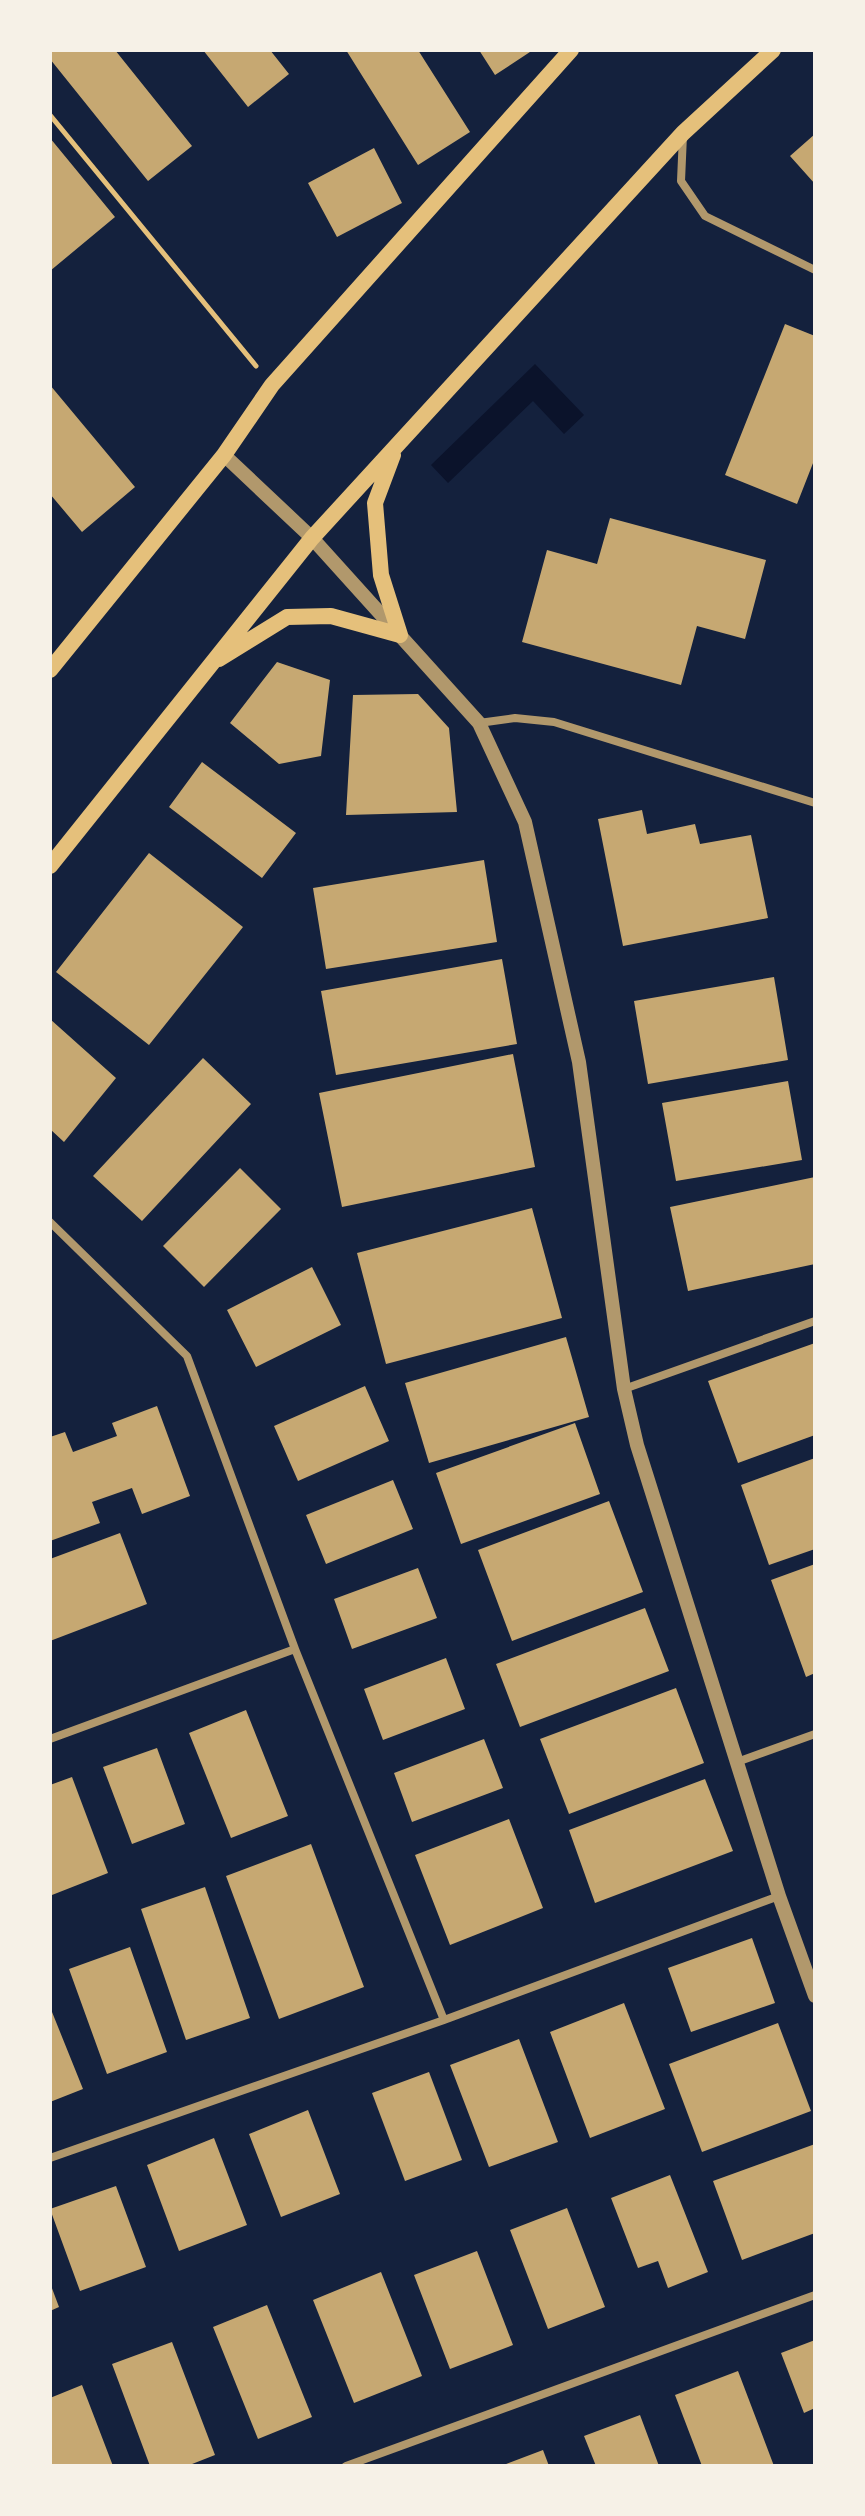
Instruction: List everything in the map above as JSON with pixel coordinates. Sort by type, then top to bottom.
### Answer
[{"type":"main road","points":[[50,670],[224,455],[272,385],[571,50]]},
{"type":"main road","points":[[50,866],[312,538],[683,133],[773,50]]},
{"type":"main road","points":[[396,447],[375,503],[381,575],[400,635]]},
{"type":"main road","points":[[208,667],[287,617],[331,616],[400,635]]},
{"type":"street","points":[[683,133],[681,181],[705,216],[815,270]]},
{"type":"street","points":[[224,455],[312,538],[479,723],[525,822],[579,1062],[624,1389],[637,1445],[779,1896],[815,1996]]},
{"type":"street","points":[[479,723],[515,718],[554,722],[815,803]]},
{"type":"street","points":[[50,1222],[187,1356],[295,1649],[444,2020]]},
{"type":"street","points":[[624,1389],[815,1321]]},
{"type":"street","points":[[50,1739],[295,1649]]},
{"type":"street","points":[[736,1762],[815,1734]]},
{"type":"street","points":[[50,2158],[444,2020],[779,1896]]},
{"type":"street","points":[[346,2466],[815,2295]]},
{"type":"path","points":[[50,115],[272,385]]},
{"type":"water","points":[[535,364],[584,415],[564,434],[533,401],[448,483],[431,465]]},
{"type":"building","points":[[50,50],[115,50],[192,146],[148,181],[50,59]]},
{"type":"building","points":[[203,50],[270,50],[289,74],[248,107]]},
{"type":"building","points":[[346,50],[418,50],[470,132],[418,165]]},
{"type":"building","points":[[479,50],[533,50],[495,75]]},
{"type":"building","points":[[815,134],[815,184],[790,156]]},
{"type":"building","points":[[50,138],[115,217],[50,271]]},
{"type":"building","points":[[374,148],[402,203],[337,237],[308,183]]},
{"type":"building","points":[[785,324],[815,336],[815,458],[797,504],[725,475]]},
{"type":"building","points":[[50,385],[135,487],[82,532],[50,494]]},
{"type":"building","points":[[610,518],[766,560],[745,639],[697,626],[681,685],[522,642],[547,550],[597,564]]},
{"type":"building","points":[[277,662],[330,680],[321,756],[279,764],[230,723]]},
{"type":"building","points":[[418,694],[449,728],[457,812],[346,815],[353,695]]},
{"type":"building","points":[[202,762],[296,833],[262,878],[169,807]]},
{"type":"building","points":[[642,810],[647,834],[695,824],[700,844],[751,835],[768,918],[623,946],[598,819]]},
{"type":"building","points":[[149,853],[243,927],[149,1045],[56,972]]},
{"type":"building","points":[[484,860],[497,942],[326,969],[313,888]]},
{"type":"building","points":[[502,959],[517,1044],[336,1075],[321,991]]},
{"type":"building","points":[[774,977],[788,1060],[648,1084],[634,1001]]},
{"type":"building","points":[[50,1019],[116,1078],[64,1142],[50,1129]]},
{"type":"building","points":[[513,1054],[535,1167],[342,1207],[319,1093]]},
{"type":"building","points":[[203,1058],[251,1104],[142,1221],[93,1176]]},
{"type":"building","points":[[788,1081],[802,1160],[676,1181],[662,1103]]},
{"type":"building","points":[[240,1168],[281,1209],[204,1287],[163,1246]]},
{"type":"building","points":[[815,1177],[815,1264],[688,1291],[670,1207]]},
{"type":"building","points":[[532,1208],[562,1318],[386,1364],[357,1253]]},
{"type":"building","points":[[312,1267],[341,1325],[256,1367],[227,1310]]},
{"type":"building","points":[[566,1337],[589,1417],[429,1463],[405,1383]]},
{"type":"building","points":[[815,1343],[815,1435],[738,1463],[708,1381]]},
{"type":"building","points":[[365,1386],[389,1441],[298,1481],[274,1426]]},
{"type":"building","points":[[157,1406],[190,1496],[142,1514],[132,1488],[92,1502],[100,1523],[50,1541],[50,1437],[65,1432],[73,1452],[117,1436],[112,1423]]},
{"type":"building","points":[[575,1423],[600,1494],[461,1544],[436,1473]]},
{"type":"building","points":[[815,1458],[815,1549],[769,1565],[741,1485]]},
{"type":"building","points":[[393,1480],[413,1529],[326,1564],[306,1515]]},
{"type":"building","points":[[609,1501],[643,1592],[512,1641],[478,1550]]},
{"type":"building","points":[[120,1533],[147,1604],[50,1641],[50,1559]]},
{"type":"building","points":[[815,1564],[815,1673],[806,1677],[771,1580]]},
{"type":"building","points":[[418,1568],[437,1618],[352,1649],[334,1599]]},
{"type":"building","points":[[645,1608],[669,1671],[520,1727],[496,1664]]},
{"type":"building","points":[[446,1658],[465,1709],[383,1740],[364,1689]]},
{"type":"building","points":[[676,1688],[704,1763],[569,1814],[540,1739]]},
{"type":"building","points":[[246,1710],[288,1816],[231,1838],[189,1733]]},
{"type":"building","points":[[484,1739],[503,1788],[412,1822],[394,1773]]},
{"type":"building","points":[[157,1748],[185,1824],[132,1844],[103,1767]]},
{"type":"building","points":[[72,1777],[108,1873],[52,1895],[50,1785]]},
{"type":"building","points":[[705,1779],[733,1851],[595,1903],[569,1830]]},
{"type":"building","points":[[509,1819],[543,1908],[450,1945],[415,1855]]},
{"type":"building","points":[[311,1844],[364,1987],[279,2019],[226,1876]]},
{"type":"building","points":[[205,1887],[250,2018],[186,2040],[141,1909]]},
{"type":"building","points":[[752,1938],[775,2003],[691,2032],[668,1968]]},
{"type":"building","points":[[130,1947],[167,2052],[107,2074],[69,1969]]},
{"type":"building","points":[[624,2003],[665,2109],[590,2138],[550,2032]]},
{"type":"building","points":[[50,2007],[83,2089],[50,2102]]},
{"type":"building","points":[[778,2023],[811,2111],[702,2152],[669,2064]]},
{"type":"building","points":[[519,2039],[558,2142],[489,2167],[450,2065]]},
{"type":"building","points":[[429,2072],[462,2160],[405,2181],[372,2093]]},
{"type":"building","points":[[308,2110],[340,2194],[281,2217],[249,2134]]},
{"type":"building","points":[[214,2138],[247,2225],[179,2251],[147,2165]]},
{"type":"building","points":[[815,2144],[815,2233],[742,2260],[713,2181]]},
{"type":"building","points":[[670,2175],[708,2272],[668,2288],[658,2261],[638,2268],[611,2198]]},
{"type":"building","points":[[116,2186],[146,2267],[80,2291],[50,2209]]},
{"type":"building","points":[[567,2208],[605,2307],[548,2329],[510,2230]]},
{"type":"building","points":[[477,2251],[513,2345],[450,2369],[414,2275]]},
{"type":"building","points":[[381,2272],[422,2376],[354,2403],[313,2300]]},
{"type":"building","points":[[50,2283],[59,2307],[50,2311]]},
{"type":"building","points":[[267,2305],[312,2417],[258,2439],[213,2327]]},
{"type":"building","points":[[815,2340],[815,2408],[804,2413],[781,2353]]},
{"type":"building","points":[[172,2342],[215,2455],[187,2466],[150,2466],[112,2364]]},
{"type":"building","points":[[738,2371],[774,2466],[702,2466],[675,2395]]},
{"type":"building","points":[[82,2385],[113,2466],[50,2466],[50,2398]]},
{"type":"building","points":[[640,2415],[659,2466],[596,2466],[584,2436]]},
{"type":"building","points":[[543,2450],[549,2466],[501,2466]]}]
